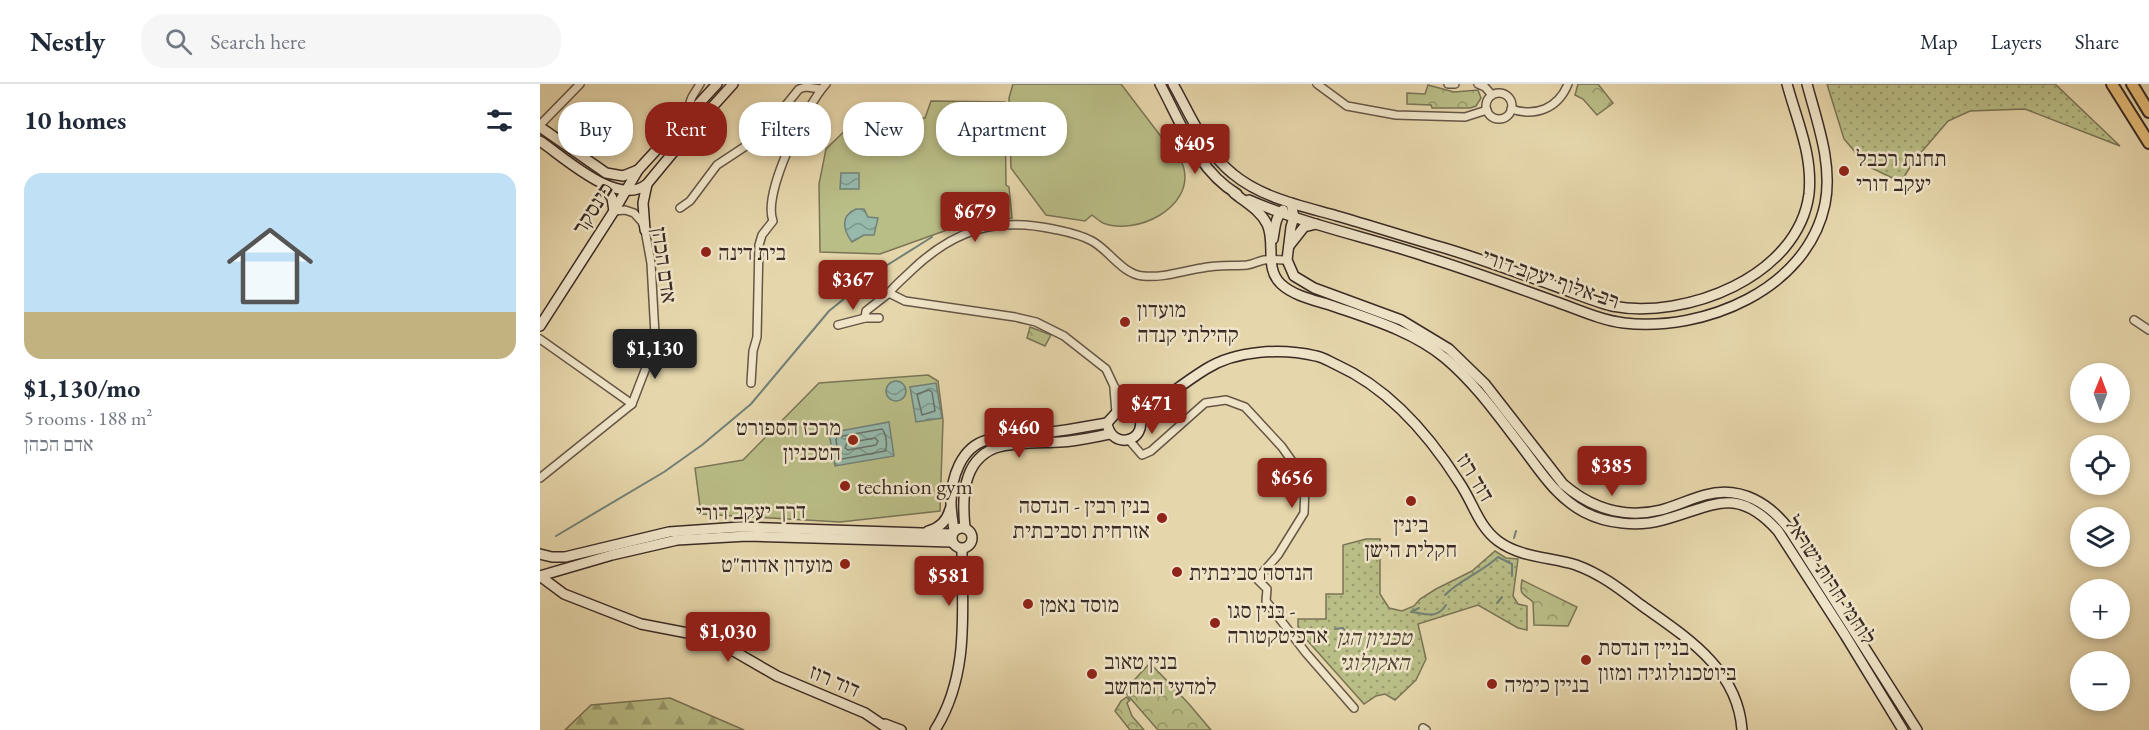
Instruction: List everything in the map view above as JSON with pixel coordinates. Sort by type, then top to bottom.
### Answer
[{"type":"main road","points":[[699,102],[717,84]]},
{"type":"main road","points":[[540,141],[611,188],[641,189],[733,84]]},
{"type":"main road","name":"רב אלוף יעקב דורי","points":[[1160,84],[1203,164],[1234,192],[1280,213],[1423,255],[1604,319],[1623,323],[1662,325],[1684,322],[1733,306],[1779,280],[1809,245],[1825,203],[1826,174],[1818,121],[1807,84]]},
{"type":"main road","name":"רב אלוף יעקב דורי","points":[[1173,84],[1221,163],[1250,187],[1292,203],[1476,258],[1611,305],[1653,309],[1696,302],[1757,273],[1780,253],[1792,238],[1809,195],[1809,167],[1808,152],[1787,84]]},
{"type":"main road","points":[[2112,84],[2149,143]]},
{"type":"main road","points":[[2132,84],[2149,112]]},
{"type":"main road","points":[[540,126],[606,173],[623,176],[638,170],[650,156]]},
{"type":"main road","name":"פינסקר","points":[[540,325],[638,170]]},
{"type":"main road","points":[[601,183],[612,198],[614,211]]},
{"type":"main road","points":[[645,230],[643,203],[647,184]]},
{"type":"main road","points":[[1234,192],[1262,216],[1272,244]]},
{"type":"main road","points":[[1271,260],[1272,244],[1280,213],[1292,203]]},
{"type":"main road","points":[[1287,255],[1294,217],[1292,203]]},
{"type":"main road","points":[[1287,255],[1299,231],[1316,224]]},
{"type":"main road","name":"לוחמי חרות ישראל","points":[[1287,255],[1294,276],[1304,283],[1401,320],[1449,349],[1485,384],[1563,484],[1590,504],[1616,512],[1637,513],[1661,510],[1704,495],[1728,492],[1755,499],[1768,506],[1791,532],[1918,729]]},
{"type":"main road","name":"לוחמי חרות ישראל","points":[[1271,260],[1275,276],[1289,289],[1390,326],[1408,334],[1443,357],[1476,388],[1553,488],[1572,505],[1586,513],[1611,522],[1646,523],[1663,520],[1708,505],[1731,503],[1756,511],[1778,531],[1902,730]]},
{"type":"main road","name":"דוד רוז","points":[[1139,415],[1208,368],[1244,354],[1268,351],[1317,356],[1359,375],[1390,399],[1425,436],[1460,483],[1483,528],[1500,543],[1523,553],[1576,565],[1602,575],[1674,626],[1707,655],[1723,676],[1738,704],[1742,730]]},
{"type":"main road","points":[[920,534],[944,523],[951,505],[961,460],[973,446],[986,440],[1052,433],[1107,423],[1116,413],[1130,409],[1139,415],[1141,420],[1140,430],[1128,440],[1119,440],[1110,434],[1107,423]]},
{"type":"main road","points":[[965,528],[962,503],[966,483],[971,466],[986,453],[996,447],[1063,442],[1110,434]]},
{"type":"main road","points":[[951,505],[953,536],[956,547],[962,549],[972,541],[972,534],[965,528],[959,528],[953,536]]},
{"type":"main road","name":"דרך יעקב דורי","points":[[548,574],[570,556],[669,532],[740,527],[953,536]]},
{"type":"main road","name":"דרך יעקב דורי","points":[[548,574],[612,555],[677,540],[747,536],[953,536]]},
{"type":"main road","points":[[935,730],[951,698],[960,666],[963,638],[962,549]]},
{"type":"main road","points":[[540,556],[548,574]]},
{"type":"main road","points":[[540,556],[540,563]]},
{"type":"main road","name":"דוד רוז","points":[[548,574],[564,594],[641,624],[698,635],[724,646],[777,676],[865,713],[880,723]]},
{"type":"main road","points":[[880,723],[890,730]]},
{"type":"main road","points":[[880,723],[901,730]]},
{"type":"street","points":[[540,126],[580,84]]},
{"type":"street","points":[[690,102],[700,84]]},
{"type":"street","points":[[1317,84],[1347,106],[1396,115],[1465,117],[1487,110]]},
{"type":"street","points":[[1448,84],[1455,84]]},
{"type":"street","points":[[1478,84],[1492,94]]},
{"type":"street","points":[[1511,109],[1535,113],[1546,109],[1562,96],[1568,84]]},
{"type":"street","points":[[681,208],[690,201],[717,165],[761,136],[799,89],[823,87]]},
{"type":"street","points":[[751,383],[753,351],[757,337],[759,244],[762,235],[773,221],[770,213],[775,187],[795,132],[823,87]]},
{"type":"street","points":[[1500,93],[1508,96],[1512,103],[1508,115],[1500,118],[1492,117],[1487,110],[1487,101],[1492,94],[1500,93]]},
{"type":"street","name":"אדם הכהן","points":[[614,211],[625,210],[634,213],[640,219],[645,230],[651,263],[655,335],[647,365],[632,404]]},
{"type":"street","points":[[865,318],[866,311],[889,293],[897,283],[939,246],[982,227],[1036,226],[1079,234],[1094,242],[1134,275],[1143,276],[1169,275],[1200,268],[1256,264],[1261,260],[1271,260],[1287,255]]},
{"type":"street","points":[[889,293],[905,301],[918,304],[1036,322],[1064,336],[1106,369],[1114,386],[1130,409]]},
{"type":"street","points":[[838,326],[865,318],[879,318]]},
{"type":"street","points":[[2134,320],[2149,330]]},
{"type":"street","points":[[540,339],[632,404],[540,478]]},
{"type":"street","points":[[1114,386],[1116,413]]},
{"type":"street","points":[[1128,440],[1142,455],[1152,451],[1204,403],[1226,400],[1245,406],[1282,447],[1301,474],[1305,486],[1304,513],[1278,555],[1257,579],[1267,590],[1266,601],[1282,624],[1354,708]]},
{"type":"green space","points":[[1013,84],[1121,84],[1182,163],[1184,183],[1180,196],[1159,216],[1131,226],[1103,223],[1092,215],[1085,221],[1046,215],[1011,168],[1011,156],[1067,156],[1067,102],[1009,102]]},
{"type":"green space","points":[[1578,84],[1598,84],[1613,103],[1597,115],[1583,99],[1575,95]]},
{"type":"green space","points":[[1827,84],[2055,84],[2120,146],[2025,109],[1970,111],[1948,121],[1913,162],[1901,182],[1867,166],[1844,139]]},
{"type":"green space","points":[[1428,85],[1454,92],[1478,90],[1481,98],[1476,106],[1470,108],[1432,108],[1431,105],[1407,104],[1407,93],[1425,94]]},
{"type":"green space","points":[[931,101],[1005,102],[936,102],[936,156],[1006,156],[1006,185],[1009,187],[1012,218],[975,220],[880,254],[820,252],[819,184],[825,156],[831,156],[831,144],[843,133],[843,156],[924,156],[925,118]]},
{"type":"green space","points":[[1030,327],[1051,335],[1045,346],[1027,338]]},
{"type":"green space","name":"מרכז הספורט הטכניון","points":[[928,375],[938,381],[943,420],[940,511],[840,522],[701,514],[695,468],[743,460],[819,383]]},
{"type":"green space","name":"טכניון הגן האקולוגי","points":[[1366,539],[1380,539],[1380,594],[1389,608],[1402,611],[1414,606],[1420,599],[1436,589],[1472,571],[1495,551],[1506,558],[1518,559],[1513,596],[1518,604],[1527,606],[1527,630],[1518,628],[1478,605],[1418,624],[1426,659],[1416,680],[1395,700],[1385,694],[1376,696],[1364,704],[1298,630],[1298,619],[1326,619],[1326,594],[1343,594],[1343,545]]},
{"type":"green space","points":[[1522,580],[1577,607],[1568,626],[1534,625],[1533,602],[1522,592]]},
{"type":"green space","points":[[1150,663],[1211,730],[1158,730],[1124,691]]},
{"type":"green space","points":[[1127,697],[1130,700],[1127,703],[1132,716],[1144,730],[1130,730],[1115,711],[1121,701]]},
{"type":"green space","points":[[670,698],[744,730],[565,730],[591,705]]},
{"type":"water","points":[[841,173],[859,173],[859,189],[840,189]]},
{"type":"water","points":[[856,209],[864,209],[868,217],[878,218],[874,235],[864,235],[852,242],[845,228],[845,219]]},
{"type":"water","points":[[896,381],[903,384],[906,391],[903,398],[896,401],[889,398],[886,391],[889,384]]},
{"type":"water","points":[[936,383],[942,418],[916,422],[910,387]]},
{"type":"water","points":[[889,422],[894,456],[835,466],[829,433]]},
{"type":"waterway","points":[[556,536],[664,472],[702,445],[751,404],[829,311],[881,269],[932,237]]},
{"type":"waterway","points":[[1514,538],[1516,531]]},
{"type":"waterway","points":[[1445,595],[1498,557],[1512,564],[1512,576]]},
{"type":"waterway","points":[[1497,603],[1502,597]]},
{"type":"waterway","points":[[1412,612],[1435,614],[1446,605]]},
{"type":"waterway","points":[[1411,612],[1419,608]]},
{"type":"waterway","points":[[1335,629],[1343,628],[1353,644],[1357,645]]},
{"type":"waterway","points":[[1323,630],[1327,629]]},
{"type":"waterway","points":[[1366,642],[1379,635]]},
{"type":"place","name":"תחנת רכבל יעקב דורי","points":[[1844,171]]},
{"type":"place","name":"בית דינה","points":[[706,252]]},
{"type":"place","name":"מועדון קהילתי קנדה","points":[[1125,322]]},
{"type":"place","name":"מרכז הספורט הטכניון","points":[[853,440]]},
{"type":"place","name":"technion gym","points":[[845,486]]},
{"type":"place","name":"בינין חקלית הישן","points":[[1411,501]]},
{"type":"place","name":"בנין רבין - הנדסה אזרחית וסביבתית","points":[[1162,518]]},
{"type":"place","name":"מועדון אדוה\"ט","points":[[845,564]]},
{"type":"place","name":"הנדסה סביבתית","points":[[1177,572]]},
{"type":"place","name":"מוסד נאמן","points":[[1028,604]]},
{"type":"place","name":"בנין סגו - ארכיטקטורה","points":[[1215,623]]},
{"type":"place","name":"בניין הנדסת ביוטכנולוגיה ומזון","points":[[1586,660]]},
{"type":"place","name":"בנין טאוב למדעי המחשב","points":[[1092,674]]},
{"type":"place","name":"בניין כימיה","points":[[1492,684]]}]
